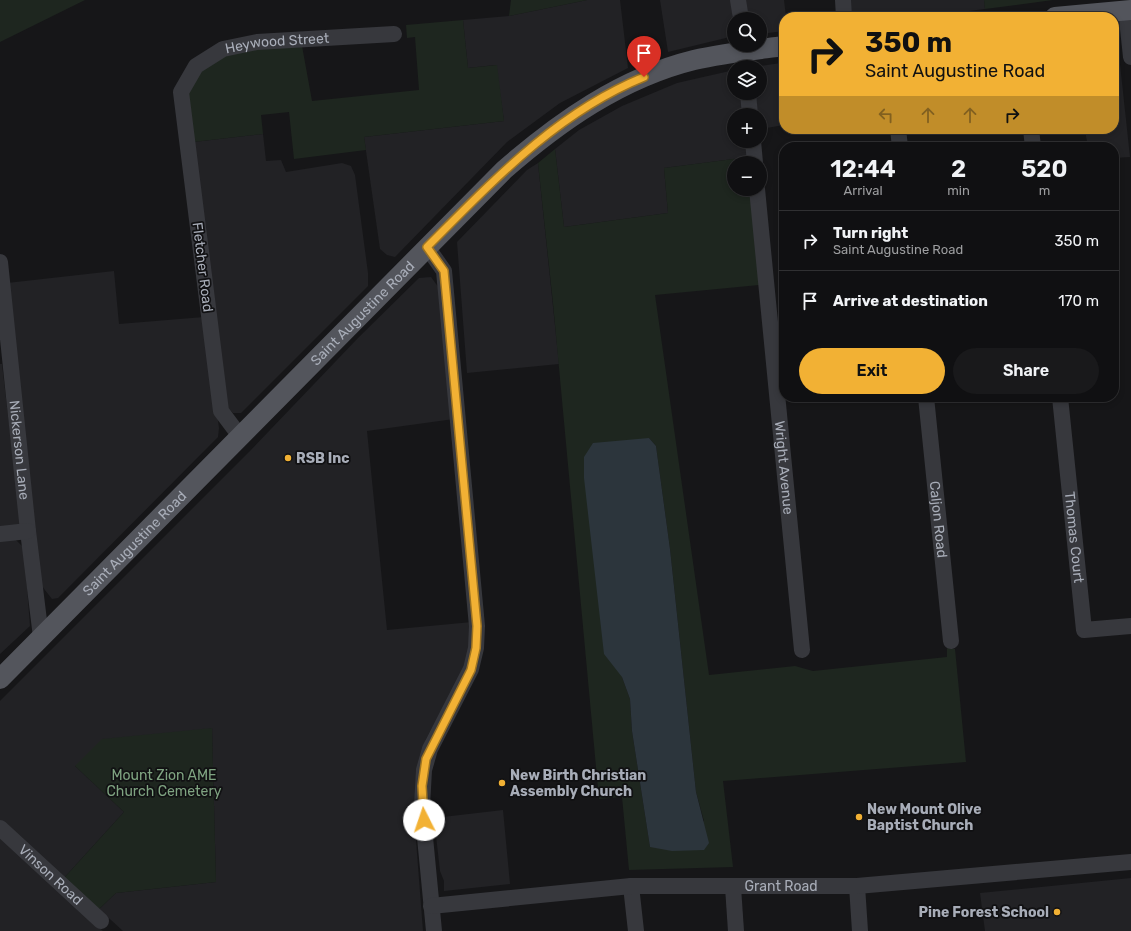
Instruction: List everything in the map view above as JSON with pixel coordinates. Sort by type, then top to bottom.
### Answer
[{"type":"main road","points":[[1091,12],[1119,8]]},
{"type":"main road","name":"Saint Augustine Road","points":[[0,679],[504,170],[565,120],[633,82],[666,68],[693,60],[744,54],[779,47]]},
{"type":"street","points":[[738,0],[740,12]]},
{"type":"street","points":[[843,0],[844,12]]},
{"type":"street","points":[[1119,8],[1131,57]]},
{"type":"street","name":"Heywood Street","points":[[181,92],[196,66],[223,48],[257,42],[394,34]]},
{"type":"street","name":"Fletcher Road","points":[[181,92],[221,411],[239,436]]},
{"type":"street","name":"Wright Avenue","points":[[758,196],[802,650]]},
{"type":"street","points":[[427,247],[444,271],[477,626],[476,648],[471,670],[430,749],[424,770],[422,806],[434,931]]},
{"type":"street","name":"Nickerson Lane","points":[[0,262],[28,531],[41,637]]},
{"type":"street","name":"Caljon Road","points":[[927,402],[951,641]]},
{"type":"street","name":"Thomas Court","points":[[1061,402],[1084,630],[1131,626]]},
{"type":"street","points":[[0,534],[28,531]]},
{"type":"street","name":"Vinson Road","points":[[0,828],[101,921]]},
{"type":"street","name":"Grant Road","points":[[431,906],[631,886],[857,886],[1131,862]]},
{"type":"street","points":[[631,886],[636,931]]},
{"type":"street","points":[[857,886],[860,931]]},
{"type":"street","points":[[733,887],[736,931]]},
{"type":"shaded area","points":[[587,0],[620,0],[628,68],[560,103],[507,142],[395,257],[387,255],[380,249],[364,137],[504,121],[496,65],[468,68],[463,20],[509,16]]},
{"type":"shaded area","points":[[660,0],[731,0],[732,12],[727,12],[727,38],[668,52]]},
{"type":"shaded area","points":[[745,0],[784,0],[785,12],[779,12],[779,32],[767,33],[767,12],[747,12]]},
{"type":"shaded area","points":[[846,0],[984,0],[985,9],[961,12],[847,12]]},
{"type":"shaded area","points":[[1119,55],[1130,157],[1119,158],[1119,142],[1087,142],[1086,134],[1119,134]]},
{"type":"shaded area","points":[[779,63],[779,126],[767,128],[767,108],[753,108],[753,100],[767,100],[767,65]]},
{"type":"shaded area","points":[[727,72],[727,100],[745,100],[745,108],[727,108],[727,148],[748,148],[749,156],[727,156],[727,160],[664,168],[668,213],[564,227],[555,149],[579,130],[622,106],[677,83]]},
{"type":"shaded area","points":[[263,134],[266,161],[281,160],[286,172],[342,163],[351,166],[355,175],[368,273],[368,286],[241,413],[233,413],[225,405],[193,142]]},
{"type":"shaded area","points":[[538,163],[559,364],[467,373],[457,242],[527,170]]},
{"type":"shaded area","points":[[114,271],[119,324],[204,317],[219,428],[218,437],[58,598],[52,599],[41,585],[7,283]]},
{"type":"shaded area","points":[[431,277],[439,288],[454,419],[367,431],[387,630],[472,622],[470,648],[464,669],[426,739],[416,779],[414,814],[423,931],[123,931],[99,909],[116,893],[216,882],[212,728],[75,766],[124,812],[64,878],[0,821],[0,701],[249,452],[358,338],[419,278]]},
{"type":"shaded area","points":[[0,364],[2,364],[21,527],[0,530]]},
{"type":"shaded area","points":[[649,438],[656,446],[670,549],[696,792],[709,843],[704,850],[672,851],[650,847],[632,731],[630,699],[622,677],[604,654],[584,478],[584,457],[593,443]]},
{"type":"shaded area","points":[[0,538],[15,539],[24,548],[30,626],[0,654]]},
{"type":"shaded area","points":[[503,810],[510,884],[444,891],[444,881],[440,871],[434,818]]},
{"type":"shaded area","points":[[0,837],[103,931],[0,931]]},
{"type":"shaded area","name":"Pine Forest School","points":[[1131,878],[1131,931],[985,931],[980,893]]},
{"type":"green space","points":[[0,0],[85,0],[0,42]]},
{"type":"green space","points":[[511,0],[587,0],[509,16]]},
{"type":"green space","points":[[984,0],[1053,0],[985,9]]},
{"type":"green space","points":[[463,20],[468,68],[497,65],[504,121],[364,137],[366,150],[294,159],[289,112],[261,115],[263,134],[193,142],[188,92],[197,74],[225,55],[262,47],[302,46],[312,101],[419,90],[415,37],[407,38],[406,25]]},
{"type":"green space","points":[[555,149],[564,227],[668,213],[664,168],[727,160],[727,196],[753,196],[759,285],[655,295],[709,675],[795,666],[813,671],[947,657],[947,648],[955,649],[966,762],[723,781],[733,867],[629,870],[622,797],[599,799],[553,303],[538,163]],"holes":[[[649,438],[656,446],[670,549],[696,792],[704,821],[650,847],[632,731],[630,699],[622,677]]]},
{"type":"green space","name":"Mount Zion AME Church Cemetery","points":[[212,728],[216,882],[116,893],[99,909],[64,878],[124,812],[75,766],[102,739]]},
{"type":"place","name":"RSB Inc","points":[[288,458]]},
{"type":"place","name":"New Birth Christian Assembly Church","points":[[502,783]]},
{"type":"place","name":"New Mount Olive Baptist Church","points":[[859,817]]},
{"type":"place","name":"Pine Forest School","points":[[1057,912]]},
{"type":"route","points":[[424,820],[422,786],[426,759],[471,670],[476,648],[477,626],[448,298],[444,271],[427,247],[504,170],[565,120],[595,102],[644,77]]}]
